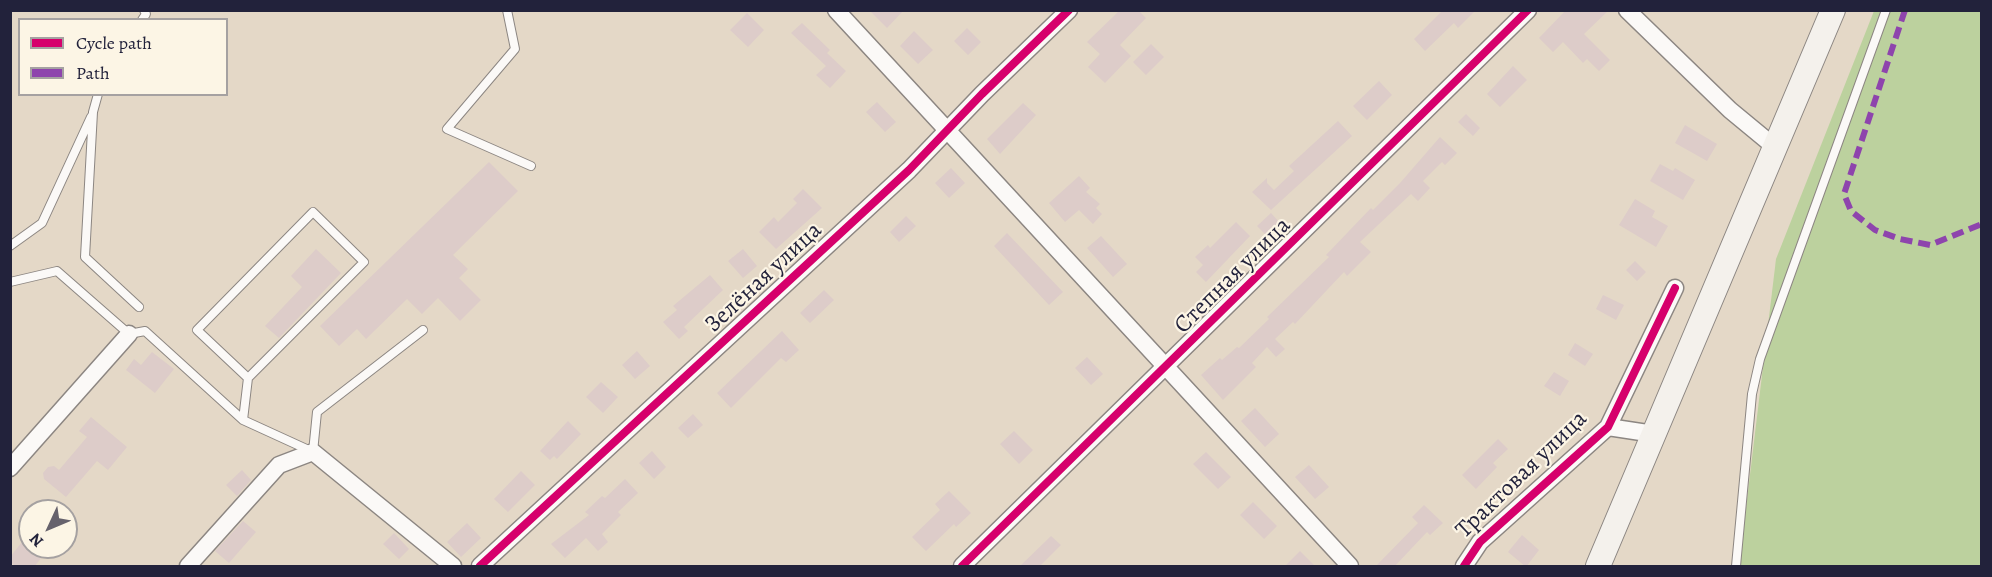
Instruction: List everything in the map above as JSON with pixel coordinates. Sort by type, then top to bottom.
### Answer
[{"type":"main road","points":[[1598,567],[1833,10]]},
{"type":"street","points":[[836,10],[1350,567]]},
{"type":"street","name":"Зелёная улица","points":[[480,567],[909,170],[1069,10]]},
{"type":"street","name":"Степная улица","points":[[962,567],[1168,368],[1528,10]]},
{"type":"street","points":[[1627,10],[1730,110],[1776,148]]},
{"type":"street","name":"Трактовая улица","points":[[1464,567],[1480,542],[1608,427],[1675,288]]},
{"type":"street","points":[[10,468],[129,334]]},
{"type":"street","points":[[1608,427],[1654,434]]},
{"type":"street","points":[[188,567],[279,465],[313,452],[453,567]]},
{"type":"lane","points":[[507,10],[515,49],[447,129],[531,166]]},
{"type":"lane","points":[[1736,567],[1752,394],[1760,359],[1886,10]]},
{"type":"lane","points":[[10,246],[42,223],[93,112],[97,96]]},
{"type":"lane","points":[[93,112],[86,257],[139,307]]},
{"type":"lane","points":[[243,420],[248,378],[364,262],[313,212],[197,330],[248,378]]},
{"type":"lane","points":[[10,282],[57,271],[129,334],[145,331],[243,420],[313,452],[317,412],[423,330]]},
{"type":"green space","points":[[1874,11],[1981,11],[1981,566],[1739,566],[1776,259]]},
{"type":"building","points":[[869,10],[904,10],[887,28]]},
{"type":"building","points":[[1120,10],[1138,10],[1146,18],[1120,45],[1131,56],[1105,83],[1088,67],[1100,54],[1087,42]]},
{"type":"building","points":[[1443,10],[1476,10],[1458,28],[1454,23],[1425,51],[1414,39]]},
{"type":"building","points":[[1566,10],[1609,10],[1584,34],[1610,60],[1599,71],[1587,59],[1583,63],[1563,42],[1553,52],[1539,38]]},
{"type":"building","points":[[747,13],[764,30],[748,47],[730,30]]},
{"type":"building","points":[[802,23],[830,50],[827,53],[846,71],[830,88],[816,75],[826,66],[791,33]]},
{"type":"building","points":[[967,28],[981,42],[968,55],[954,41]]},
{"type":"building","points":[[914,31],[933,50],[918,64],[900,46]]},
{"type":"building","points":[[1151,44],[1164,57],[1146,75],[1133,62]]},
{"type":"building","points":[[1513,66],[1527,80],[1500,107],[1487,94]]},
{"type":"building","points":[[1379,81],[1392,95],[1367,120],[1353,106]]},
{"type":"building","points":[[877,102],[896,122],[885,132],[866,112]]},
{"type":"building","points":[[1023,103],[1036,115],[1000,154],[987,139]]},
{"type":"building","points":[[1466,114],[1480,128],[1473,136],[1458,122]]},
{"type":"building","points":[[1338,121],[1352,136],[1271,210],[1252,192],[1267,178],[1267,183],[1274,190],[1294,171],[1289,166]]},
{"type":"building","points":[[1685,125],[1717,144],[1707,161],[1675,143]]},
{"type":"building","points":[[1440,137],[1457,153],[1445,165],[1442,162],[1423,181],[1430,188],[1418,201],[1411,194],[1360,242],[1371,252],[1347,276],[1344,272],[1295,324],[1293,322],[1275,339],[1285,349],[1276,357],[1267,347],[1252,363],[1256,367],[1223,400],[1201,375],[1220,358],[1222,360],[1237,347],[1239,348],[1269,319],[1267,317],[1329,257],[1326,255],[1371,208],[1373,210],[1400,183]]},
{"type":"building","points":[[489,162],[518,191],[453,255],[468,269],[459,278],[481,300],[460,321],[438,298],[422,314],[407,299],[366,339],[357,329],[339,346],[320,326]]},
{"type":"building","points":[[1660,164],[1673,171],[1675,168],[1695,180],[1683,200],[1650,181]]},
{"type":"building","points":[[951,168],[965,183],[949,198],[935,183]]},
{"type":"building","points":[[1079,176],[1090,188],[1086,192],[1100,204],[1096,208],[1102,214],[1093,224],[1079,210],[1065,222],[1049,203]]},
{"type":"building","points":[[803,189],[822,208],[776,249],[759,232],[774,217],[778,222],[797,203],[793,199]]},
{"type":"building","points":[[1635,199],[1655,211],[1652,217],[1668,226],[1656,247],[1619,225]]},
{"type":"building","points":[[1271,213],[1280,223],[1267,236],[1257,226]]},
{"type":"building","points":[[906,216],[916,226],[899,242],[890,232]]},
{"type":"building","points":[[1236,222],[1250,236],[1206,282],[1196,272],[1203,265],[1195,257],[1208,245],[1210,248]]},
{"type":"building","points":[[1007,233],[1063,292],[1049,305],[994,246]]},
{"type":"building","points":[[1101,236],[1127,264],[1113,277],[1087,248]]},
{"type":"building","points":[[316,249],[341,273],[279,338],[265,326],[302,287],[291,276]]},
{"type":"building","points":[[743,249],[757,266],[743,278],[728,261]]},
{"type":"building","points":[[1635,261],[1646,272],[1637,281],[1626,270]]},
{"type":"building","points":[[710,275],[723,290],[684,327],[688,331],[679,339],[663,322],[677,310],[673,306]]},
{"type":"building","points":[[824,290],[834,300],[810,323],[800,313]]},
{"type":"building","points":[[1603,295],[1624,305],[1616,320],[1596,309]]},
{"type":"building","points":[[782,331],[799,350],[786,362],[781,358],[731,408],[717,393]]},
{"type":"building","points":[[1575,343],[1593,354],[1585,366],[1568,355]]},
{"type":"building","points":[[637,351],[650,366],[635,379],[622,365]]},
{"type":"building","points":[[152,352],[174,369],[155,393],[126,370],[134,359],[141,365]]},
{"type":"building","points":[[1087,357],[1103,374],[1091,385],[1075,368]]},
{"type":"building","points":[[1554,372],[1569,381],[1560,396],[1544,386]]},
{"type":"building","points":[[601,382],[618,397],[603,413],[586,397]]},
{"type":"building","points":[[1255,408],[1279,434],[1265,447],[1241,421]]},
{"type":"building","points":[[693,414],[703,425],[688,438],[678,428]]},
{"type":"building","points":[[91,417],[127,447],[108,470],[97,461],[66,497],[44,479],[43,473],[48,467],[54,466],[59,470],[87,437],[79,431]]},
{"type":"building","points":[[568,421],[581,434],[557,459],[554,456],[550,460],[540,451]]},
{"type":"building","points":[[1014,431],[1033,450],[1019,464],[1000,444]]},
{"type":"building","points":[[1498,439],[1508,449],[1493,463],[1497,467],[1476,489],[1462,475]]},
{"type":"building","points":[[652,451],[666,467],[654,479],[639,463]]},
{"type":"building","points":[[1206,452],[1231,477],[1218,489],[1193,464]]},
{"type":"building","points":[[1309,465],[1329,487],[1315,499],[1295,477]]},
{"type":"building","points":[[242,470],[251,480],[237,496],[226,485]]},
{"type":"building","points":[[521,471],[535,485],[508,512],[494,499]]},
{"type":"building","points":[[625,479],[638,493],[618,512],[621,515],[602,534],[608,542],[598,551],[586,538],[565,558],[551,544],[589,515],[585,512],[602,496],[605,498]]},
{"type":"building","points":[[949,491],[971,513],[956,527],[954,524],[926,551],[912,537],[940,510],[935,504]]},
{"type":"building","points":[[1253,502],[1277,526],[1264,539],[1240,515]]},
{"type":"building","points":[[1424,505],[1443,523],[1430,535],[1427,532],[1394,567],[1375,567],[1418,523],[1412,517]]},
{"type":"building","points":[[243,521],[256,532],[229,563],[215,551]]},
{"type":"building","points":[[467,523],[481,538],[461,557],[447,542]]},
{"type":"building","points":[[394,533],[409,549],[399,559],[383,544]]},
{"type":"building","points":[[1522,535],[1539,550],[1526,567],[1508,552]]},
{"type":"building","points":[[1051,536],[1061,545],[1039,567],[1019,567]]},
{"type":"building","points":[[18,547],[18,559],[40,559],[34,567],[17,567],[10,562],[10,557]]},
{"type":"building","points":[[1300,551],[1316,567],[1284,567]]},
{"type":"marked path","points":[[1905,10],[1844,194],[1851,211],[1875,230],[1900,239],[1930,245],[1982,224]]},
{"type":"cycle path","points":[[480,566],[909,170],[982,94],[1069,10]]},
{"type":"cycle path","points":[[962,566],[1528,10]]},
{"type":"cycle path","points":[[1464,566],[1480,542],[1608,427],[1675,288]]}]
